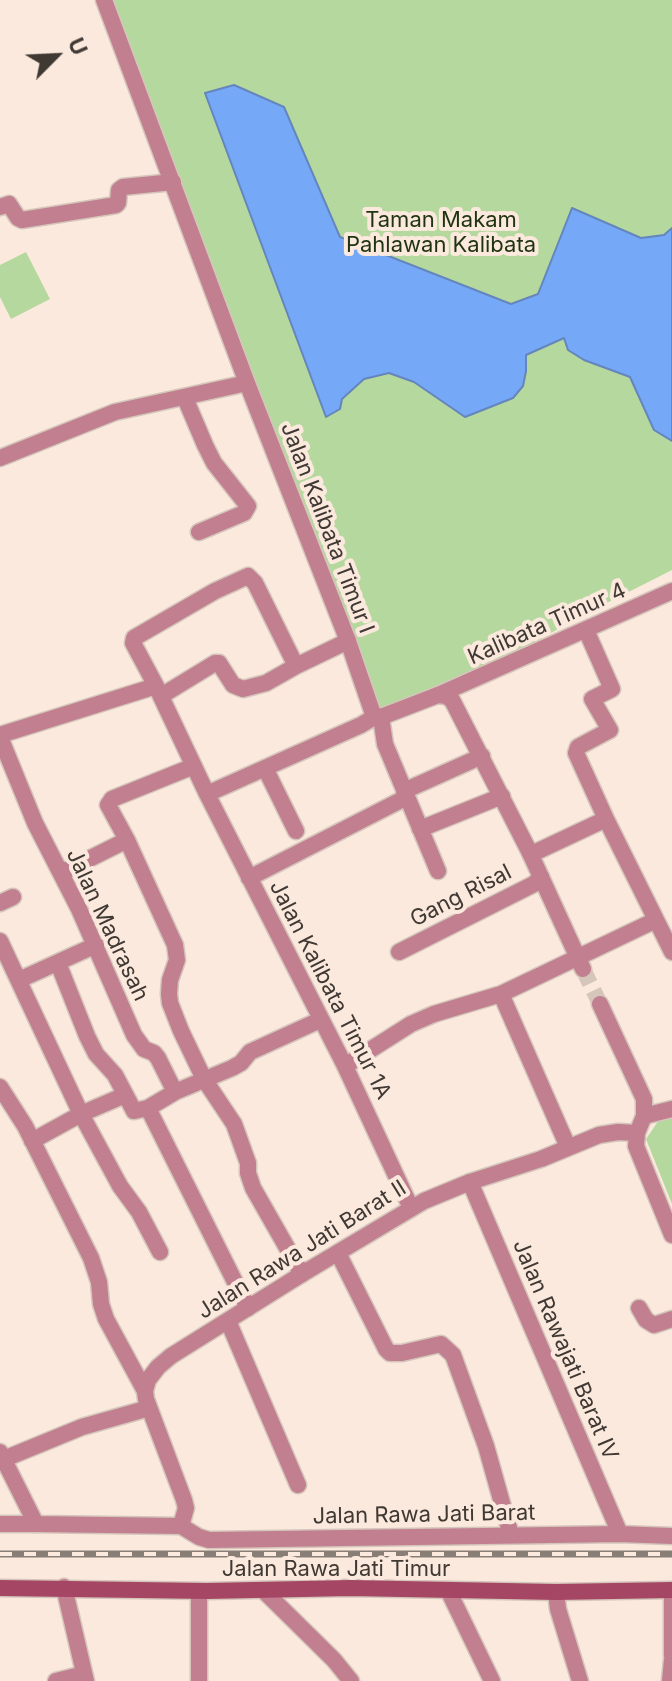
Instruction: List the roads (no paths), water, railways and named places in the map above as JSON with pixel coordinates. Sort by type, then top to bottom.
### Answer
[{"type":"main road","name":"Jalan Rawa Jati Timur","points":[[0,1588],[448,1590],[557,1600],[672,1590]]},
{"type":"street","name":"Jalan Kalibata Timur I","points":[[104,0],[372,711],[378,716],[385,744],[438,871]]},
{"type":"street","points":[[0,207],[9,204],[22,220],[116,205],[119,190],[123,187],[173,182]]},
{"type":"street","points":[[0,458],[115,412],[247,383]]},
{"type":"street","points":[[185,398],[214,463],[248,506],[244,513],[199,532]]},
{"type":"street","name":"Jalan Kalibata Timur 1A","points":[[296,666],[255,583],[248,576],[215,591],[134,638],[133,643],[345,1066],[411,1208]]},
{"type":"street","name":"Kalibata Timur 4","points":[[438,695],[672,591]]},
{"type":"street","points":[[586,630],[612,689],[592,699],[610,730],[578,747],[576,753],[672,952]]},
{"type":"street","points":[[0,736],[158,691],[215,663],[224,668],[233,685],[243,689],[266,683],[348,641]]},
{"type":"street","points":[[207,794],[378,716],[438,695],[446,696],[452,700],[502,796],[579,963]]},
{"type":"street","name":"Jalan Madrasah","points":[[0,736],[35,823],[96,945],[134,1035],[144,1049],[158,1058],[175,1092]]},
{"type":"street","points":[[249,878],[482,756]]},
{"type":"street","points":[[194,766],[110,800],[108,805],[175,945],[177,960],[169,994],[181,1031],[204,1079],[234,1124],[253,1188],[302,1274]]},
{"type":"street","points":[[265,768],[296,831]]},
{"type":"street","points":[[420,829],[502,796]]},
{"type":"street","points":[[530,853],[606,819]]},
{"type":"street","points":[[61,873],[127,840]]},
{"type":"street","name":"Gang Risal","points":[[399,952],[534,884],[541,877]]},
{"type":"street","points":[[579,963],[656,920]]},
{"type":"street","points":[[0,941],[81,1114],[160,1252]]},
{"type":"street","points":[[19,980],[96,945]]},
{"type":"street","points":[[345,1066],[411,1024],[501,994],[574,960],[579,963]]},
{"type":"street","points":[[58,963],[91,1045],[115,1075],[134,1111],[148,1108],[175,1092],[232,1068],[250,1052],[320,1020]]},
{"type":"street","points":[[501,994],[568,1147]]},
{"type":"street","points":[[600,1004],[644,1099],[644,1116],[636,1146],[672,1235]]},
{"type":"street","points":[[0,1087],[25,1126],[91,1258],[106,1319],[145,1391],[186,1508],[181,1526],[0,1524]]},
{"type":"street","points":[[32,1141],[81,1114],[125,1095]]},
{"type":"street","points":[[148,1108],[248,1308]]},
{"type":"street","points":[[644,1116],[672,1109]]},
{"type":"street","name":"Jalan Rawa Jati Barat II","points":[[145,1391],[148,1380],[171,1356],[411,1208],[470,1182],[610,1133],[637,1133]]},
{"type":"street","name":"Jalan Rawajati Barat IV","points":[[470,1182],[620,1534]]},
{"type":"street","points":[[338,1253],[390,1353],[441,1344],[453,1355],[486,1446],[511,1535]]},
{"type":"street","points":[[639,1308],[646,1320],[654,1325],[672,1319]]},
{"type":"street","points":[[228,1321],[298,1485]]},
{"type":"street","points":[[36,1524],[2,1456],[82,1427],[149,1408]]},
{"type":"street","name":"Jalan Rawa Jati Barat","points":[[181,1526],[209,1540],[620,1534],[672,1536]]},
{"type":"street","points":[[56,1681],[85,1678],[64,1587]]},
{"type":"street","points":[[263,1590],[351,1681]]},
{"type":"street","points":[[448,1590],[492,1681]]},
{"type":"street","points":[[670,1681],[672,1590]]},
{"type":"street","points":[[199,1591],[199,1681]]},
{"type":"street","points":[[557,1600],[580,1681]]},
{"type":"water","points":[[234,85],[284,107],[340,237],[511,304],[538,294],[572,208],[641,238],[664,235],[672,228],[672,441],[654,430],[630,377],[584,360],[568,350],[564,338],[526,355],[523,386],[513,398],[465,417],[414,382],[389,373],[364,379],[342,399],[340,409],[326,417],[205,93]]},
{"type":"tunnel","points":[[583,969],[600,1004]]},
{"type":"railway","points":[[0,1554],[672,1554]]},
{"type":"park label","name":"Taman Makam Pahlawan Kalibata","points":[[441,232]]}]
